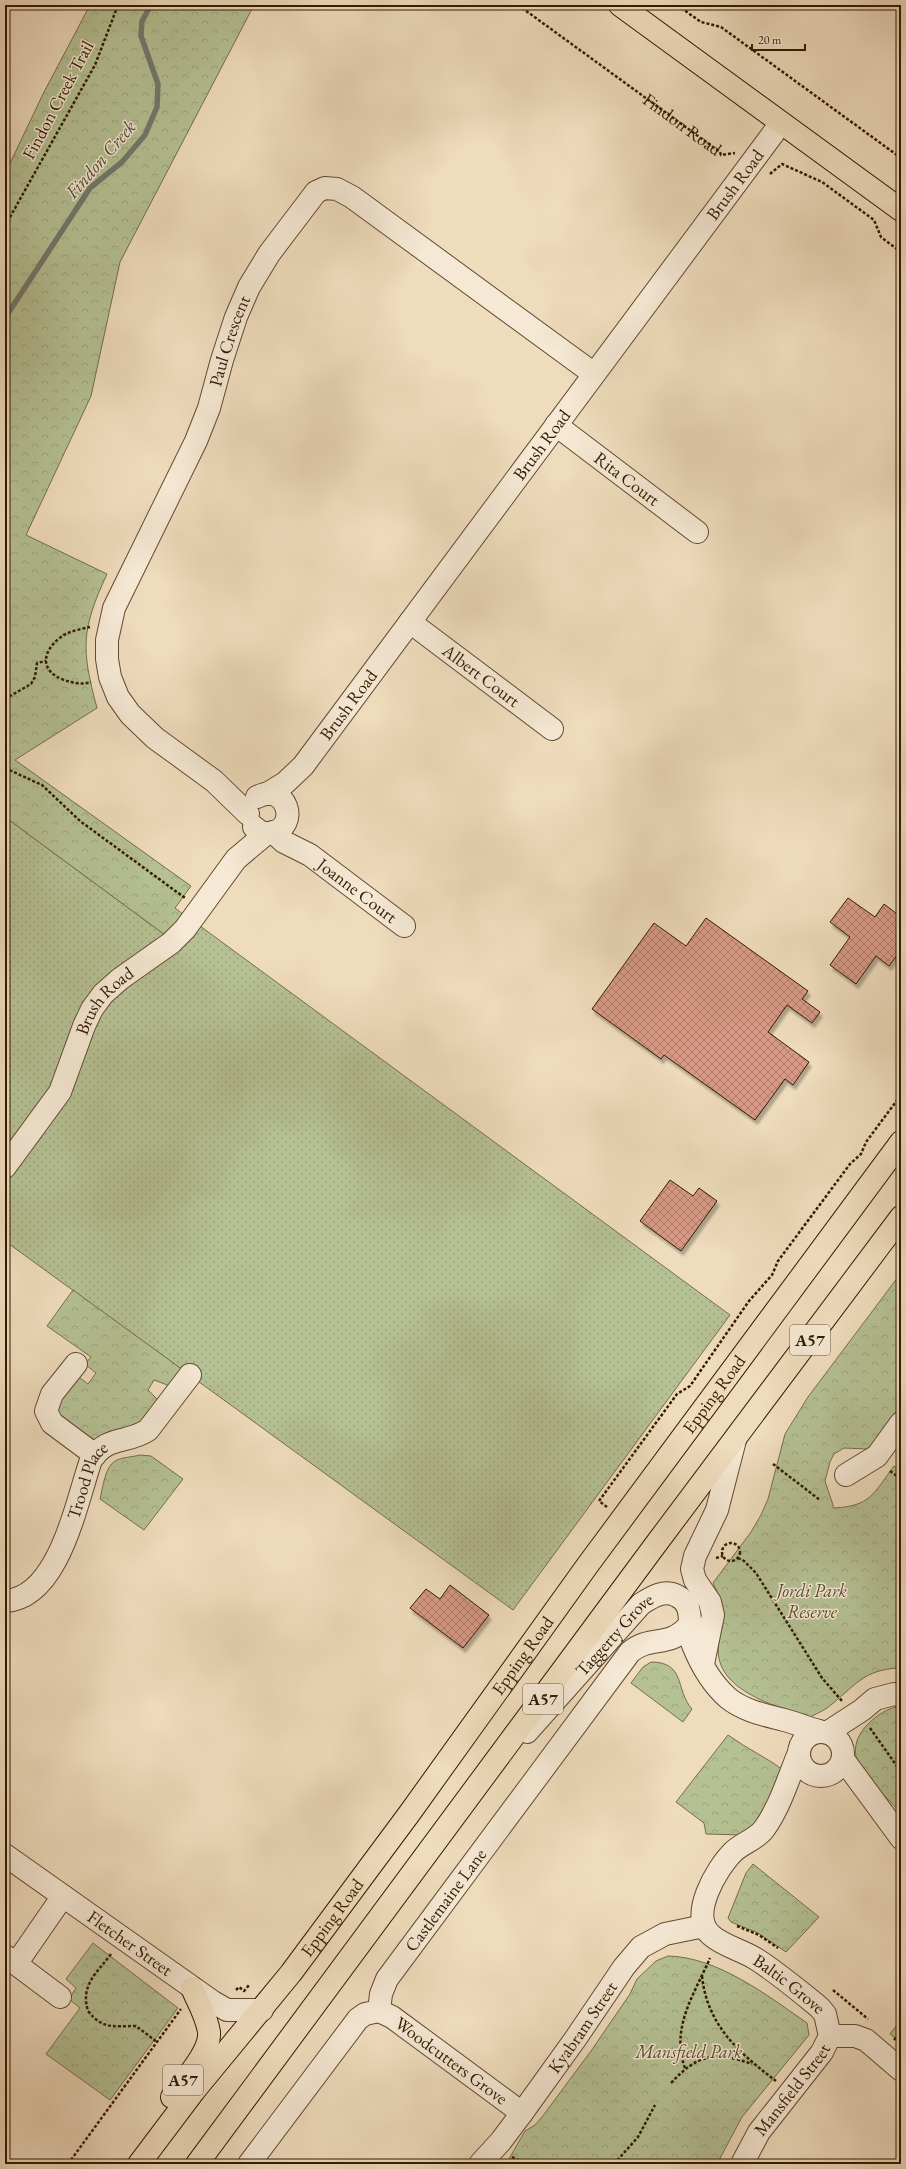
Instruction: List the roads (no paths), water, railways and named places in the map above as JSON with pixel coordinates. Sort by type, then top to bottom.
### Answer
[{"type":"main road","points":[[620,5],[901,210]]},
{"type":"main road","name":"Epping Road","points":[[139,2164],[194,2091],[262,2010],[409,1814],[622,1519],[901,1142]]},
{"type":"main road","name":"A57","points":[[197,2164],[901,1217]]},
{"type":"main road","name":"A57","points":[[123,2164],[206,2048],[209,2033],[203,2012],[192,1988]]},
{"type":"street","name":"Brush Road","points":[[264,794],[285,783],[303,766],[781,123]]},
{"type":"street","name":"Paul Crescent","points":[[249,817],[214,782],[141,726],[118,697],[110,677],[106,640],[110,622],[124,588],[196,441],[209,408],[236,317],[249,287],[269,254],[316,192],[325,188],[337,189],[352,197],[594,374]]},
{"type":"street","name":"Rita Court","points":[[556,425],[697,532]]},
{"type":"street","name":"Albert Court","points":[[410,622],[552,729]]},
{"type":"street","name":"Brush Road","points":[[5,1167],[60,1092],[84,1026],[92,1009],[103,994],[120,979],[171,943],[185,929],[236,859],[278,824],[303,766]]},
{"type":"street","name":"Paul Crescent","points":[[214,782],[235,789],[264,794]]},
{"type":"street","points":[[264,794],[280,797],[278,824],[256,829],[249,817],[251,802],[264,794]]},
{"type":"street","name":"Brush Road","points":[[236,859],[249,817]]},
{"type":"street","name":"Joanne Court","points":[[278,824],[290,846],[310,856],[404,926]]},
{"type":"street","points":[[76,1364],[52,1394],[46,1411],[52,1423],[95,1455]]},
{"type":"street","name":"Trood Place","points":[[5,1601],[19,1600],[31,1593],[41,1584],[56,1562],[95,1455],[105,1445],[116,1440],[140,1435],[148,1430],[190,1375]]},
{"type":"street","points":[[846,1475],[877,1456],[901,1423]]},
{"type":"street","points":[[655,1643],[685,1654],[702,1664],[713,1615],[710,1602],[695,1580],[692,1569],[695,1556],[717,1510],[735,1440]]},
{"type":"street","name":"Taggerty Grove","points":[[478,1786],[641,1604],[653,1596],[665,1593],[678,1596],[687,1605],[691,1623],[692,1644],[714,1684],[729,1699],[748,1710],[823,1732]]},
{"type":"street","name":"Castlemaine Lane","points":[[379,2011],[381,1994],[387,1979],[621,1664],[637,1647],[682,1634],[691,1623]]},
{"type":"street","points":[[778,1806],[806,1737],[823,1732],[860,1714],[875,1699],[894,1694],[901,1695]]},
{"type":"street","points":[[704,1926],[703,1913],[705,1897],[716,1875],[733,1852],[763,1830],[789,1792],[805,1781],[837,1770],[860,1714]]},
{"type":"street","name":"Taggerty Grove","points":[[767,1716],[781,1726],[799,1752]]},
{"type":"street","points":[[823,1732],[838,1739],[843,1755],[872,1800],[901,1838]]},
{"type":"street","points":[[799,1752],[803,1767],[808,1772],[837,1779],[872,1800]]},
{"type":"street","name":"Fletcher Street","points":[[5,1856],[192,1988],[227,2010],[262,2010]]},
{"type":"street","points":[[60,1997],[10,1960],[63,1896]]},
{"type":"street","name":"Baltic Grove","points":[[704,1926],[710,1935],[756,1959],[819,2007],[825,2014],[830,2036],[855,2036],[866,2040],[901,2070]]},
{"type":"street","name":"Kyabram Street","points":[[482,2163],[522,2113],[576,2038],[624,1967],[640,1947],[665,1934],[704,1926]]},
{"type":"street","points":[[249,2164],[358,2019],[365,2014],[379,2011]]},
{"type":"street","name":"Woodcutters Grove","points":[[379,2011],[392,2017],[522,2113]]},
{"type":"street","name":"Mansfield Street","points":[[742,2164],[759,2132],[822,2052],[830,2036]]},
{"type":"waterway","name":"Findon Creek","points":[[5,318],[90,188],[122,162],[145,135],[157,107],[158,84],[141,36],[142,21],[151,5]]},
{"type":"park label","name":"Jordi Park Reserve","points":[[812,1601]]},
{"type":"park label","name":"Mansfield Park","points":[[689,2052]]}]
